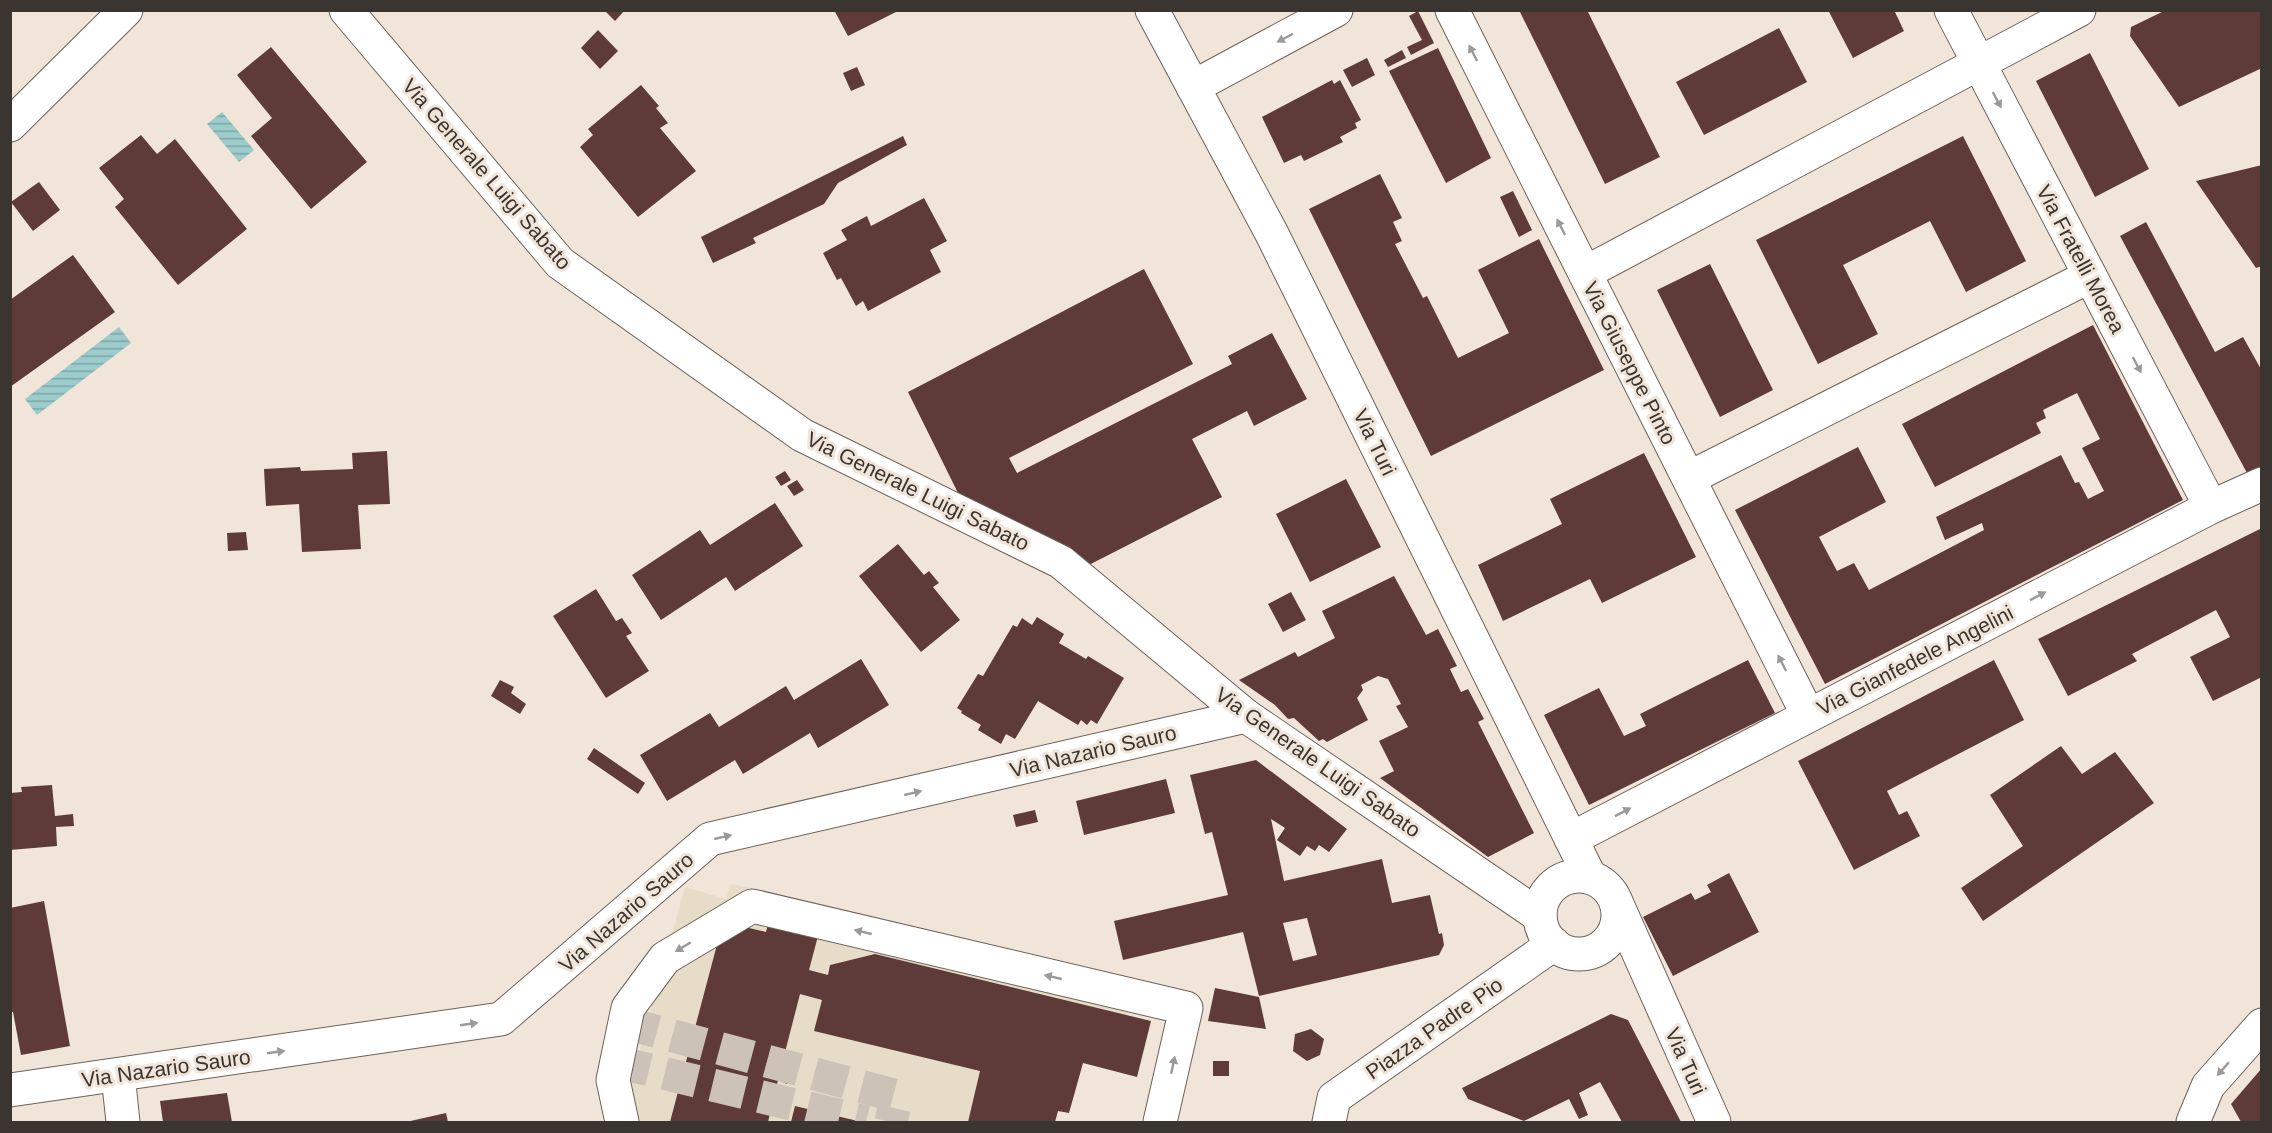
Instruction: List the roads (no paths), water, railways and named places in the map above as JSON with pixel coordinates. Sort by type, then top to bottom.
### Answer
[{"type":"street","points":[[10,125],[126,10]]},
{"type":"street","name":"Via Generale Luigi Sabato","points":[[346,10],[560,263],[802,435],[1061,562],[1246,716],[1547,930]]},
{"type":"street","name":"Via Turi","points":[[1152,10],[1272,234],[1590,877]]},
{"type":"street","points":[[1193,87],[1336,10]]},
{"type":"street","name":"Via Giuseppe Pinto","points":[[1452,10],[1808,715]]},
{"type":"street","name":"Via Fratelli Morea","points":[[1951,10],[2211,507]]},
{"type":"street","points":[[1585,273],[2079,10]]},
{"type":"street","points":[[1689,478],[2090,276]]},
{"type":"street","name":"Via Gianfedele Angelini","points":[[1571,839],[2211,507],[2262,484]]},
{"type":"street","name":"Via Nazario Sauro","points":[[10,1090],[501,1019],[710,840],[1246,716]]},
{"type":"street","points":[[1572,877],[1590,877],[1610,891],[1616,901],[1618,923],[1607,943],[1599,950],[1587,954],[1575,954],[1564,951],[1547,930],[1542,904],[1547,893],[1555,884],[1572,877]]},
{"type":"street","name":"Via Turi","points":[[1616,901],[1714,1122]]},
{"type":"street","points":[[622,1122],[613,1080],[628,1008],[665,958],[752,906],[1186,1008],[1160,1122]]},
{"type":"street","name":"Piazza Padre Pio","points":[[1329,1122],[1335,1098],[1547,930]]},
{"type":"street","name":"Via Turi","points":[[1599,950],[1659,999]]},
{"type":"street","points":[[2193,1122],[2208,1086],[2262,1025]]},
{"type":"street","points":[[118,1075],[123,1122]]},
{"type":"water","points":[[222,112],[254,150],[239,162],[207,124]]},
{"type":"water","points":[[119,327],[131,343],[37,415],[25,399]]},
{"type":"tunnel","points":[[625,1023],[897,1096],[891,1122]]},
{"type":"tunnel","points":[[617,1062],[866,1122]]}]
